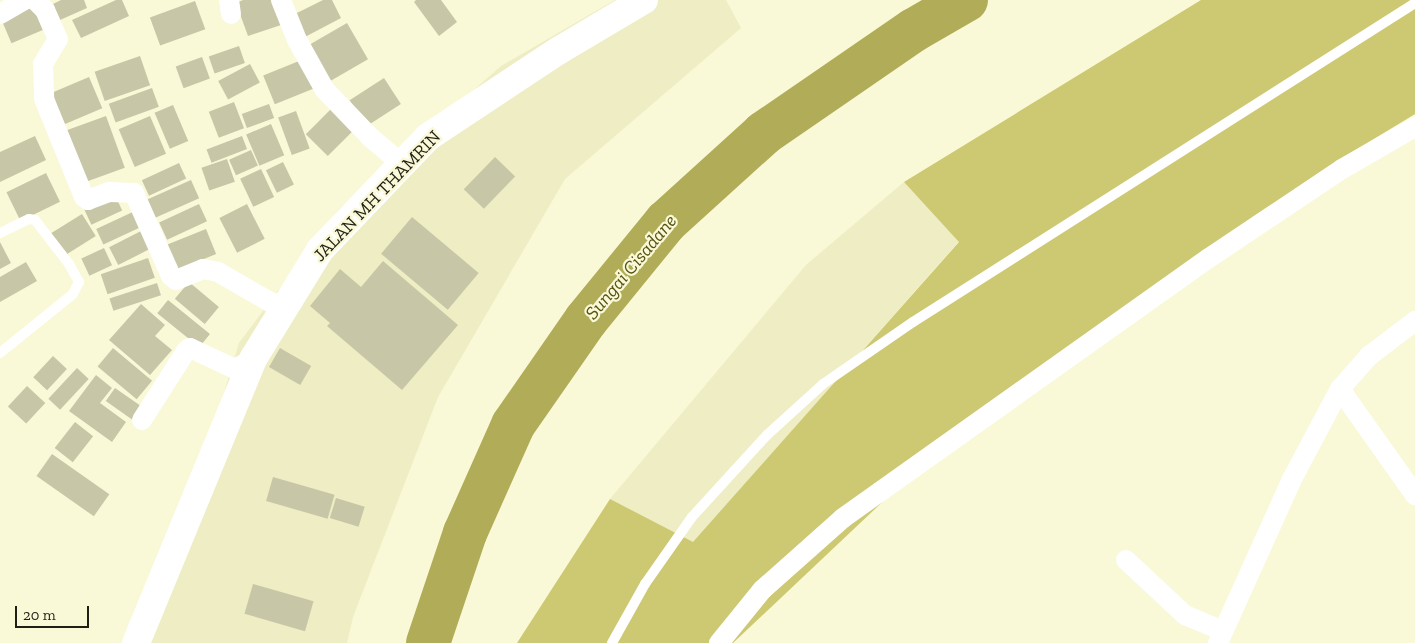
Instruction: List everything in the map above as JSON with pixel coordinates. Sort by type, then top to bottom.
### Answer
[{"type":"street","points":[[0,14],[33,0],[46,10],[58,39],[43,64],[44,99],[84,196],[88,200],[109,192],[134,193],[176,280],[202,268],[218,272],[277,303]]},
{"type":"street","points":[[281,0],[297,40],[325,90],[370,137],[399,161]]},
{"type":"street","name":"JALAN MH THAMRIN","points":[[136,643],[244,364],[277,303],[320,250],[399,161],[428,137],[558,51],[644,0]]},
{"type":"street","points":[[719,643],[762,590],[843,518],[1209,258],[1342,169],[1415,127]]},
{"type":"street","points":[[1126,560],[1185,616],[1221,637],[1291,481],[1340,389],[1369,356],[1415,321]]},
{"type":"street","points":[[142,420],[186,351],[190,348],[207,356],[244,364]]},
{"type":"street","points":[[1340,389],[1415,495]]},
{"type":"lane","points":[[612,643],[645,584],[692,517],[767,435],[822,384],[913,322],[1415,3]]},
{"type":"lane","points":[[0,233],[29,219],[35,220],[69,264],[79,282],[73,294],[0,353]]},
{"type":"shaded area","points":[[615,0],[726,0],[741,28],[565,179],[438,397],[353,617],[347,643],[149,643],[239,343],[339,209],[501,66]]},
{"type":"shaded area","points":[[1201,0],[1415,0],[1415,114],[1359,148],[893,492],[733,643],[517,643],[610,499],[693,542],[959,242],[904,182]]},
{"type":"shaded area","points":[[904,182],[959,241],[693,543],[610,499],[806,265]]},
{"type":"building","points":[[61,0],[84,0],[87,8],[60,20],[53,4]]},
{"type":"building","points":[[116,0],[122,0],[129,16],[81,38],[72,20]]},
{"type":"building","points":[[243,0],[272,0],[281,25],[248,36],[236,3]]},
{"type":"building","points":[[323,0],[332,0],[341,18],[303,38],[291,16]]},
{"type":"building","points":[[416,0],[441,0],[457,22],[439,36],[414,2]]},
{"type":"building","points":[[195,1],[205,29],[160,46],[150,17]]},
{"type":"building","points":[[33,7],[43,30],[11,43],[2,20]]},
{"type":"building","points":[[347,23],[368,59],[324,85],[303,48]]},
{"type":"building","points":[[239,46],[245,63],[215,73],[209,56]]},
{"type":"building","points":[[140,56],[150,85],[105,101],[95,72]]},
{"type":"building","points":[[202,57],[210,79],[184,88],[176,67]]},
{"type":"building","points":[[304,59],[316,88],[275,104],[263,75]]},
{"type":"building","points":[[250,64],[260,83],[228,99],[218,81]]},
{"type":"building","points":[[89,77],[102,108],[65,124],[51,93]]},
{"type":"building","points":[[384,78],[401,104],[366,126],[350,100]]},
{"type":"building","points":[[152,88],[159,107],[116,123],[109,104]]},
{"type":"building","points":[[234,102],[244,128],[219,138],[209,112]]},
{"type":"building","points":[[269,104],[274,118],[247,128],[242,114]]},
{"type":"building","points":[[173,105],[188,141],[170,149],[155,113]]},
{"type":"building","points":[[332,108],[354,130],[328,156],[306,134]]},
{"type":"building","points":[[296,111],[310,149],[292,155],[278,117]]},
{"type":"building","points":[[106,116],[125,168],[81,184],[62,132]]},
{"type":"building","points":[[150,116],[166,154],[135,167],[119,129]]},
{"type":"building","points":[[271,124],[284,155],[259,166],[246,135]]},
{"type":"building","points":[[35,136],[46,160],[0,182],[0,152]]},
{"type":"building","points":[[242,136],[247,149],[212,163],[207,150]]},
{"type":"building","points":[[251,150],[258,166],[236,175],[229,160]]},
{"type":"building","points":[[495,157],[515,176],[484,209],[464,189]]},
{"type":"building","points":[[227,159],[235,182],[209,190],[201,168]]},
{"type":"building","points":[[283,162],[294,184],[277,193],[266,170]]},
{"type":"building","points":[[179,163],[186,178],[149,196],[142,180]]},
{"type":"building","points":[[261,169],[274,197],[253,207],[240,179]]},
{"type":"building","points":[[46,173],[60,202],[20,221],[6,192]]},
{"type":"building","points":[[191,180],[199,198],[153,219],[144,201]]},
{"type":"building","points":[[115,195],[122,210],[91,225],[84,209]]},
{"type":"building","points":[[199,204],[207,221],[167,240],[159,223]]},
{"type":"building","points":[[247,204],[265,239],[237,253],[219,218]]},
{"type":"building","points":[[137,210],[144,225],[103,244],[96,229]]},
{"type":"building","points":[[82,214],[96,236],[64,256],[51,234]]},
{"type":"building","points":[[412,217],[479,273],[448,310],[381,254]]},
{"type":"building","points":[[206,229],[216,254],[174,271],[164,246]]},
{"type":"building","points":[[143,230],[152,248],[118,265],[109,247]]},
{"type":"building","points":[[0,242],[11,263],[0,269]]},
{"type":"building","points":[[104,248],[112,265],[89,276],[81,259]]},
{"type":"building","points":[[148,258],[155,278],[108,294],[101,274]]},
{"type":"building","points":[[383,261],[458,325],[402,390],[327,326],[330,323],[310,306],[340,269],[361,287]]},
{"type":"building","points":[[26,262],[37,281],[0,302],[0,277]]},
{"type":"building","points":[[189,282],[219,307],[205,324],[175,299]]},
{"type":"building","points":[[157,283],[161,295],[113,311],[109,298]]},
{"type":"building","points":[[168,300],[210,334],[199,347],[157,313]]},
{"type":"building","points":[[141,304],[165,325],[155,336],[172,350],[150,375],[109,340]]},
{"type":"building","points":[[113,348],[152,381],[137,399],[98,366]]},
{"type":"building","points":[[280,348],[311,366],[300,385],[269,367]]},
{"type":"building","points":[[53,356],[67,369],[47,390],[33,377]]},
{"type":"building","points":[[77,368],[89,379],[60,410],[48,399]]},
{"type":"building","points":[[96,375],[112,388],[100,403],[126,422],[112,442],[69,411]]},
{"type":"building","points":[[27,386],[45,403],[26,424],[8,406]]},
{"type":"building","points":[[115,388],[141,406],[132,419],[106,401]]},
{"type":"building","points":[[75,422],[93,436],[73,462],[55,448]]},
{"type":"building","points":[[52,454],[109,494],[94,516],[37,476]]},
{"type":"building","points":[[273,477],[335,495],[328,519],[266,501]]},
{"type":"building","points":[[336,498],[365,507],[359,527],[330,518]]},
{"type":"building","points":[[253,584],[314,601],[305,631],[244,614]]},
{"type":"waterway","name":"Sungai Cisadane","points":[[428,643],[465,533],[513,425],[586,320],[666,222],[764,133],[914,30],[966,0]]}]
